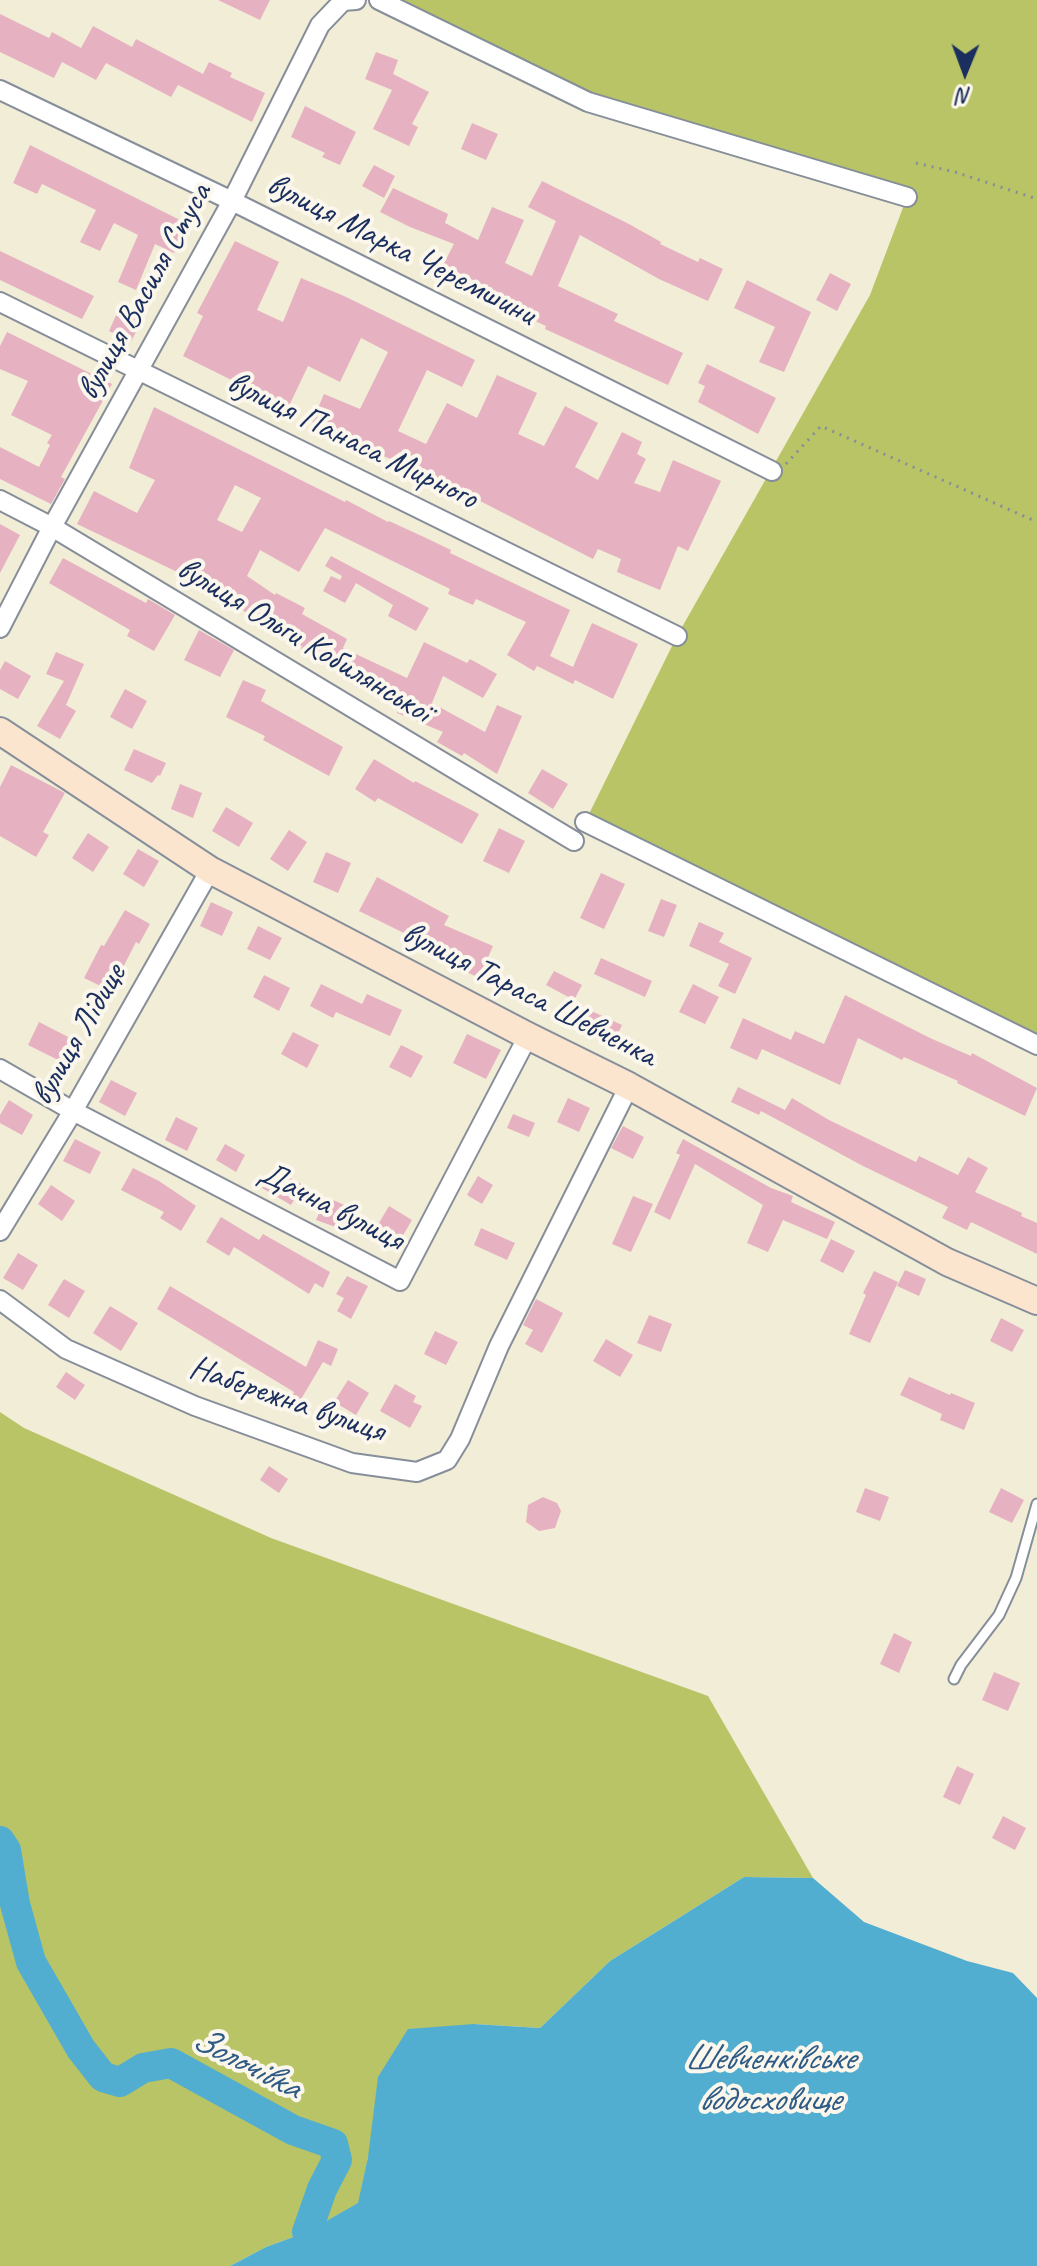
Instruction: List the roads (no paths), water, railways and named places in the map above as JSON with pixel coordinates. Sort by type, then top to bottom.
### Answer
[{"type":"main road","name":"вулиця Тараса Шевченка","points":[[0,731],[210,870],[629,1086],[947,1262],[1037,1301]]},
{"type":"street","name":"вулиця Василя Стуса","points":[[0,628],[52,527],[232,201],[320,25],[343,1],[356,0]]},
{"type":"street","points":[[379,0],[588,102],[907,197]]},
{"type":"street","name":"вулиця Марка Черемшини","points":[[0,90],[232,201],[772,471]]},
{"type":"street","name":"вулиця Панаса Мирного","points":[[0,302],[677,636]]},
{"type":"street","name":"вулиця Ольги Кобилянської","points":[[0,500],[52,527],[574,841]]},
{"type":"street","points":[[585,822],[1037,1045]]},
{"type":"street","name":"вулиця Лідице","points":[[0,1231],[73,1111],[210,870]]},
{"type":"street","name":"Дачна вулиця","points":[[73,1111],[400,1281],[528,1036]]},
{"type":"street","points":[[0,1069],[73,1111]]},
{"type":"street","name":"Набережна вулиця","points":[[0,1300],[66,1349],[195,1406],[352,1463],[417,1472],[447,1460],[460,1439],[499,1346],[629,1086]]},
{"type":"lane","points":[[954,1679],[999,1615],[1011,1591],[1037,1504]]},
{"type":"water","name":"Шевченківське водосховище","points":[[744,1877],[813,1878],[864,1922],[967,1961],[1013,1973],[1037,1998],[1037,2266],[230,2266],[266,2247],[307,2232],[358,2203],[368,2157],[378,2077],[408,2029],[474,2024],[540,2028],[610,1961]]},
{"type":"waterway","name":"Золочівка","points":[[0,1841],[6,1850],[15,1904],[31,1962],[81,2049],[103,2077],[120,2082],[143,2068],[171,2063],[293,2130],[333,2144],[337,2160],[322,2189],[307,2232]]}]
